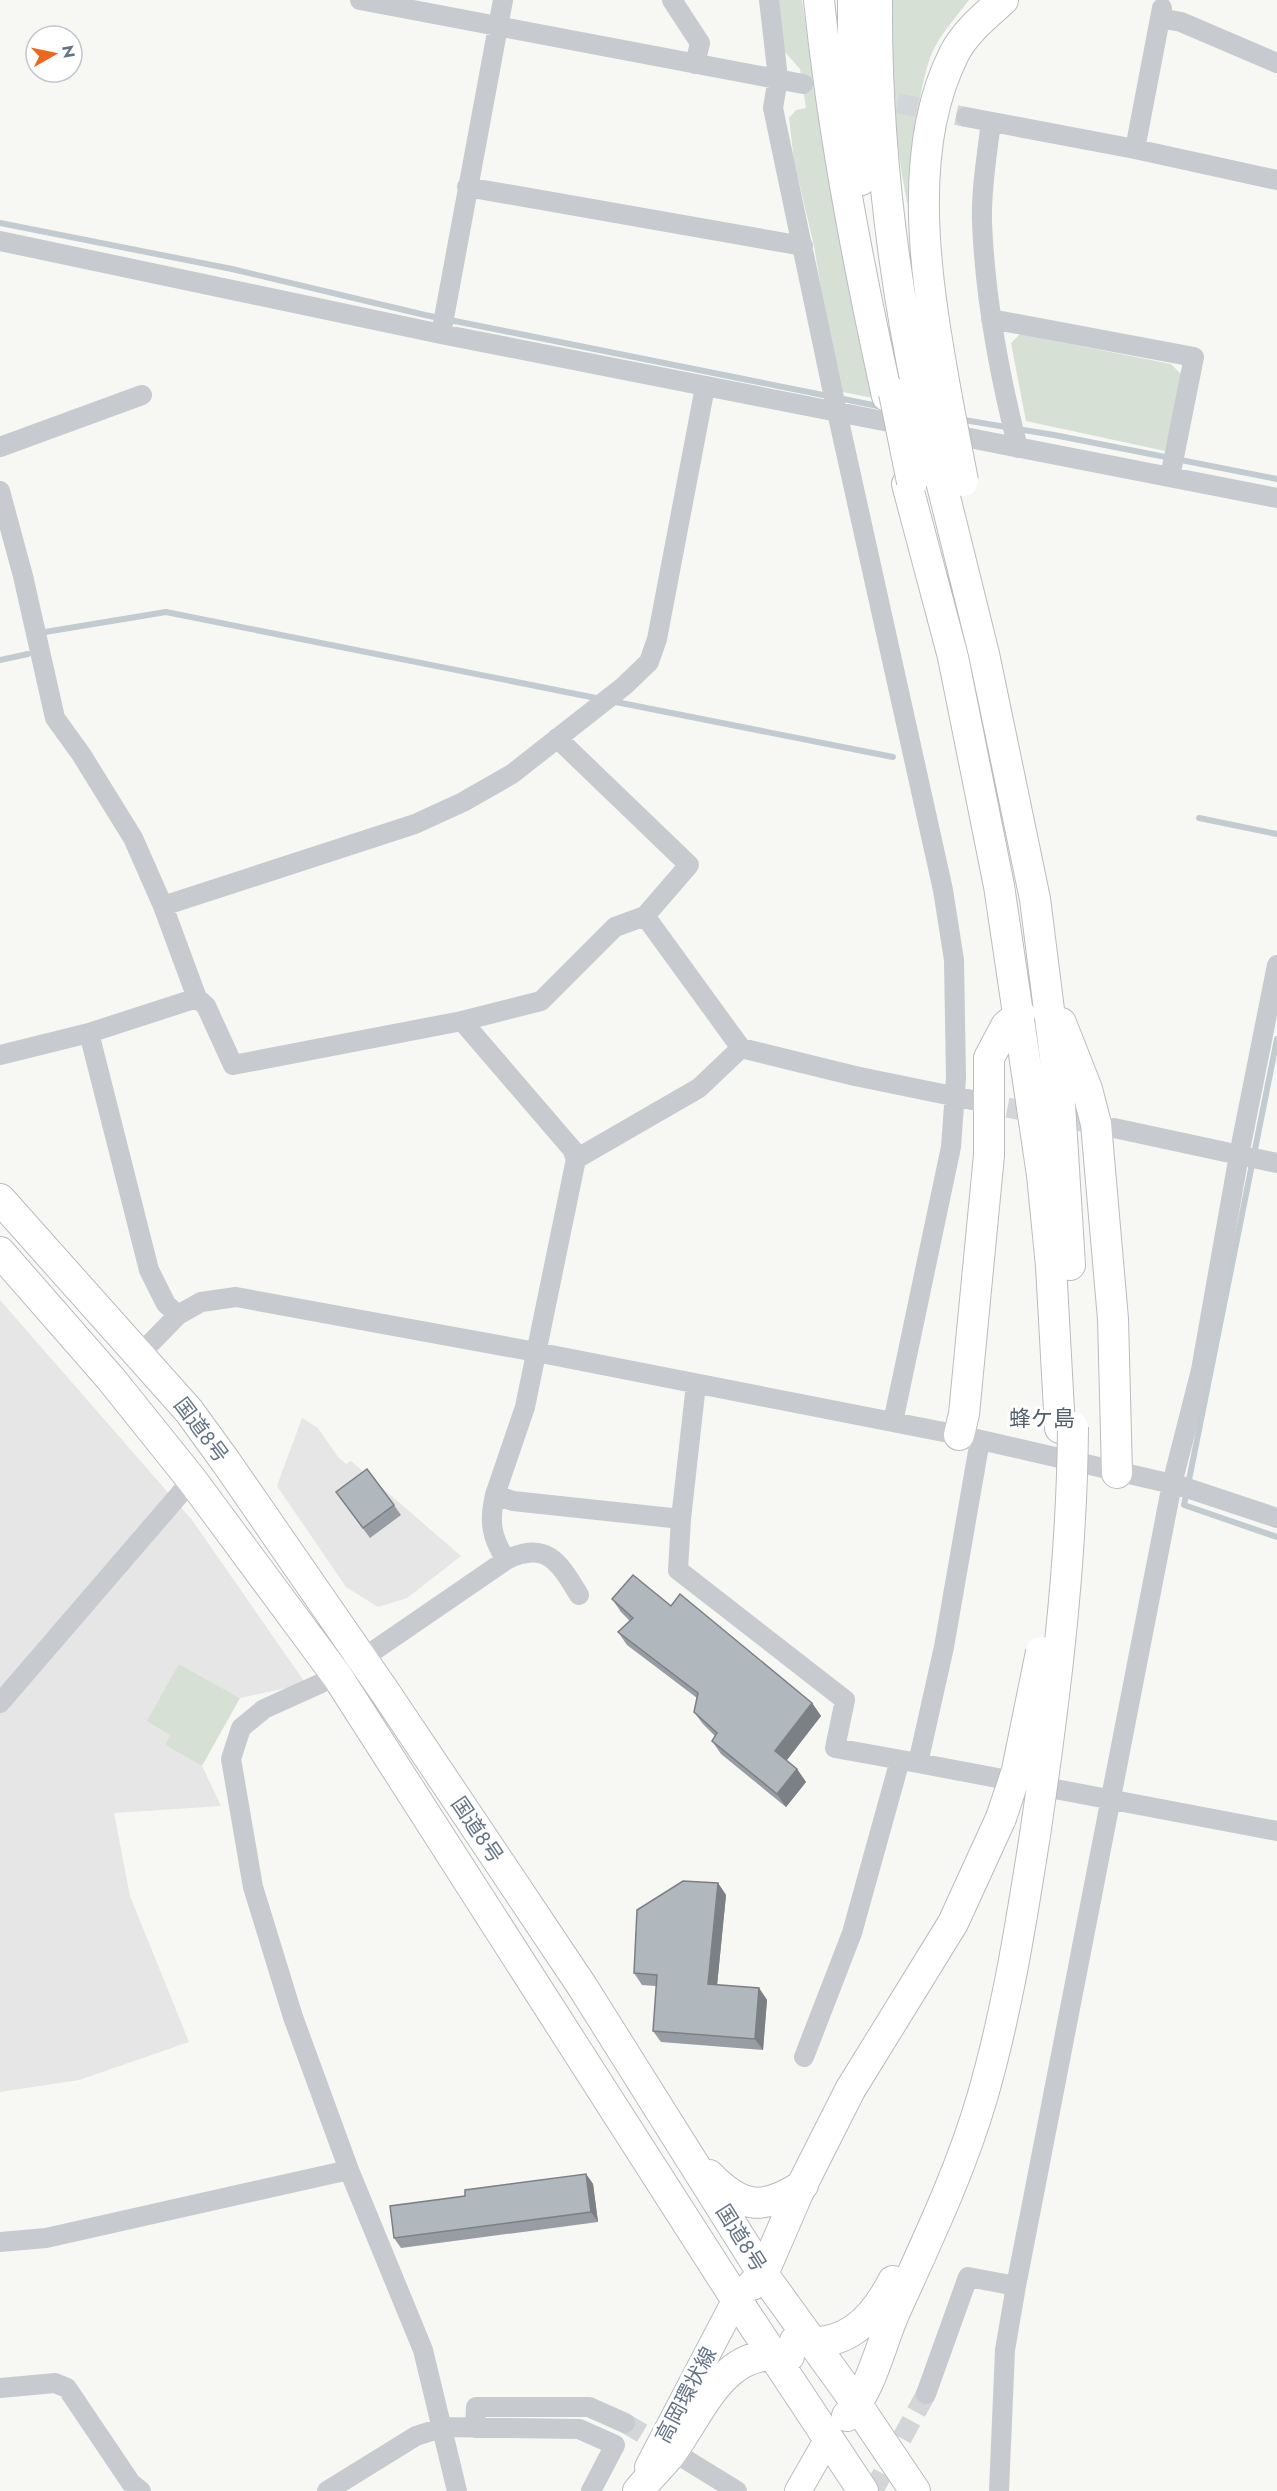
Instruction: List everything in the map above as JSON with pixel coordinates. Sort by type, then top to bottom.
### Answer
[{"type":"highway","points":[[819,0],[831,107],[847,206],[912,396]]},
{"type":"highway","points":[[853,0],[856,131],[881,330],[952,483],[984,654],[1035,899],[1059,1089],[1067,1207],[1066,1427],[1039,1669],[1017,1770],[1001,1818],[953,1923],[850,2090],[803,2185],[763,2274],[741,2306],[786,2340],[814,2344],[839,2338],[858,2326],[880,2306],[904,2258],[953,2181]]},
{"type":"highway","points":[[877,0],[877,72],[887,205],[906,336],[912,396]]},
{"type":"highway","points":[[829,2436],[853,2399],[885,2335],[953,2181],[981,2100],[1003,2018],[1035,1835],[1064,1616],[1071,1521],[1066,1427],[1051,1266],[1020,1014],[983,796],[953,657],[910,483],[912,396],[926,266],[926,164],[932,120],[941,85],[955,52],[977,22],[1003,0]]},
{"type":"highway","points":[[1042,957],[1053,1002],[1087,1089],[1096,1124],[1113,1319],[1117,1473]]},
{"type":"highway","points":[[970,1437],[964,1414],[989,1155],[989,1058],[1006,1026],[1020,1014]]},
{"type":"highway","name":"国道8号","points":[[0,1199],[189,1411],[226,1462],[582,1986],[763,2274],[853,2399],[915,2491]]},
{"type":"highway","name":"国道8号","points":[[0,1252],[111,1379],[192,1480],[337,1676],[741,2306],[829,2436],[863,2491]]},
{"type":"highway","points":[[686,2151],[728,2195],[754,2203],[779,2200],[803,2185]]},
{"type":"highway","points":[[637,2491],[669,2456],[724,2375],[753,2357],[772,2354],[806,2359],[853,2399]]},
{"type":"main road","name":"高岡環状線","points":[[637,2491],[741,2306]]},
{"type":"main road","points":[[798,2491],[829,2436]]},
{"type":"street","points":[[360,0],[803,84]]},
{"type":"street","points":[[441,334],[503,0]]},
{"type":"street","points":[[672,0],[700,43],[695,64]]},
{"type":"street","points":[[769,0],[778,78],[773,108],[837,412],[945,902],[954,960],[954,1097],[951,1147],[893,1422]]},
{"type":"street","points":[[1135,148],[1161,13],[1277,63]]},
{"type":"street","points":[[966,117],[1135,148],[1277,180]]},
{"type":"street","points":[[991,122],[982,221],[991,319],[1006,402],[1018,448]]},
{"type":"street","points":[[467,187],[803,246]]},
{"type":"street","points":[[0,241],[441,334],[1277,498]]},
{"type":"street","points":[[991,319],[1194,357],[1170,477]]},
{"type":"street","points":[[163,906],[415,824],[464,802],[512,774],[624,686],[648,662],[657,639],[705,387]]},
{"type":"street","points":[[0,447],[142,395]]},
{"type":"street","points":[[0,491],[4,523],[55,718],[81,754],[133,838],[163,906],[197,998],[206,1006],[233,1065],[462,1021],[541,1002],[615,927],[645,916],[689,866],[557,738]]},
{"type":"street","points":[[645,916],[741,1048],[977,1101]]},
{"type":"street","points":[[999,2491],[1005,2350],[1016,2286],[1110,1798],[1183,1487],[1201,1370],[1257,1159],[1277,965]]},
{"type":"street","points":[[0,1054],[89,1034],[197,998]]},
{"type":"street","points":[[462,1021],[572,1149],[576,1159],[525,1407],[490,1516],[494,1540],[506,1560]]},
{"type":"street","points":[[89,1034],[149,1270],[166,1304],[178,1315]]},
{"type":"street","points":[[576,1159],[699,1088],[741,1048]]},
{"type":"street","points":[[1114,1128],[1257,1159]]},
{"type":"street","points":[[140,1354],[178,1315],[201,1302],[236,1297],[536,1352],[970,1437],[1183,1487],[1277,1518]]},
{"type":"street","points":[[696,1384],[681,1519],[678,1570],[845,1700],[835,1748],[1277,1831]]},
{"type":"street","points":[[804,2057],[852,1933],[909,1762],[944,1647],[970,1437]]},
{"type":"street","points":[[0,1703],[192,1480]]},
{"type":"street","points":[[495,1495],[513,1501],[681,1519]]},
{"type":"street","points":[[457,2491],[444,2427],[423,2350],[350,2170],[293,2017],[253,1887],[231,1759],[241,1728],[264,1709],[337,1676],[506,1560],[523,1551],[543,1553],[564,1571],[579,1595]]},
{"type":"street","points":[[0,2242],[46,2238],[350,2170]]},
{"type":"street","points":[[926,2394],[968,2277],[1016,2286]]},
{"type":"street","points":[[0,2388],[55,2383],[67,2388],[131,2483],[141,2491]]},
{"type":"street","points":[[475,2428],[476,2407],[589,2407],[625,2423]]},
{"type":"street","points":[[327,2491],[416,2436],[444,2427],[579,2429],[615,2445],[591,2491]]},
{"type":"street","points":[[685,2459],[737,2491]]},
{"type":"shaded area","points":[[778,0],[802,0],[820,129],[862,354],[870,365],[873,398],[838,391],[814,246],[794,161],[789,118],[796,110],[806,108],[800,69],[784,51]]},
{"type":"shaded area","points":[[893,0],[969,0],[936,45],[923,82],[916,129],[911,219],[897,138]]},
{"type":"shaded area","points":[[1020,334],[1171,364],[1182,375],[1165,451],[1026,421],[1011,343]]},
{"type":"shaded area","points":[[0,1300],[192,1520],[306,1684],[240,1698],[179,1664],[171,1735],[165,1745],[202,1766],[221,1806],[114,1813],[130,1896],[189,2042],[79,2080],[0,2092]]},
{"type":"shaded area","points":[[302,1418],[318,1428],[338,1457],[346,1464],[351,1461],[461,1556],[407,1598],[378,1607],[346,1587],[277,1486]]},
{"type":"shaded area","points":[[179,1664],[240,1698],[202,1766],[165,1745],[170,1735],[147,1721]]},
{"type":"building","points":[[367,1469],[394,1505],[363,1528],[336,1492]]},
{"type":"building","points":[[633,1575],[671,1606],[680,1594],[812,1703],[775,1751],[797,1769],[777,1794],[712,1741],[717,1733],[694,1712],[698,1693],[618,1632],[633,1618],[612,1599]]},
{"type":"building","points":[[683,1881],[718,1883],[708,1984],[759,1988],[755,2039],[653,2031],[657,1975],[634,1973],[637,1910]]},
{"type":"building","points":[[586,2174],[591,2212],[394,2238],[390,2206],[465,2196],[465,2190]]},
{"type":"waterway","points":[[0,223],[232,269],[425,315],[883,407]]},
{"type":"waterway","points":[[958,419],[1054,435],[1277,479]]},
{"type":"waterway","points":[[45,632],[166,612],[601,699]]},
{"type":"waterway","points":[[0,660],[28,654]]},
{"type":"waterway","points":[[611,701],[893,757]]},
{"type":"waterway","points":[[1199,818],[1277,834]]},
{"type":"waterway","points":[[1277,1039],[1184,1505],[1277,1537]]},
{"type":"tunnel","points":[[868,97],[966,117]]},
{"type":"tunnel","points":[[978,1102],[1105,1126]]},
{"type":"tunnel","points":[[873,2491],[926,2394]]},
{"type":"tunnel","points":[[625,2423],[672,2451]]},
{"type":"district","name":"蜂ケ島","points":[[1042,1418]]}]
